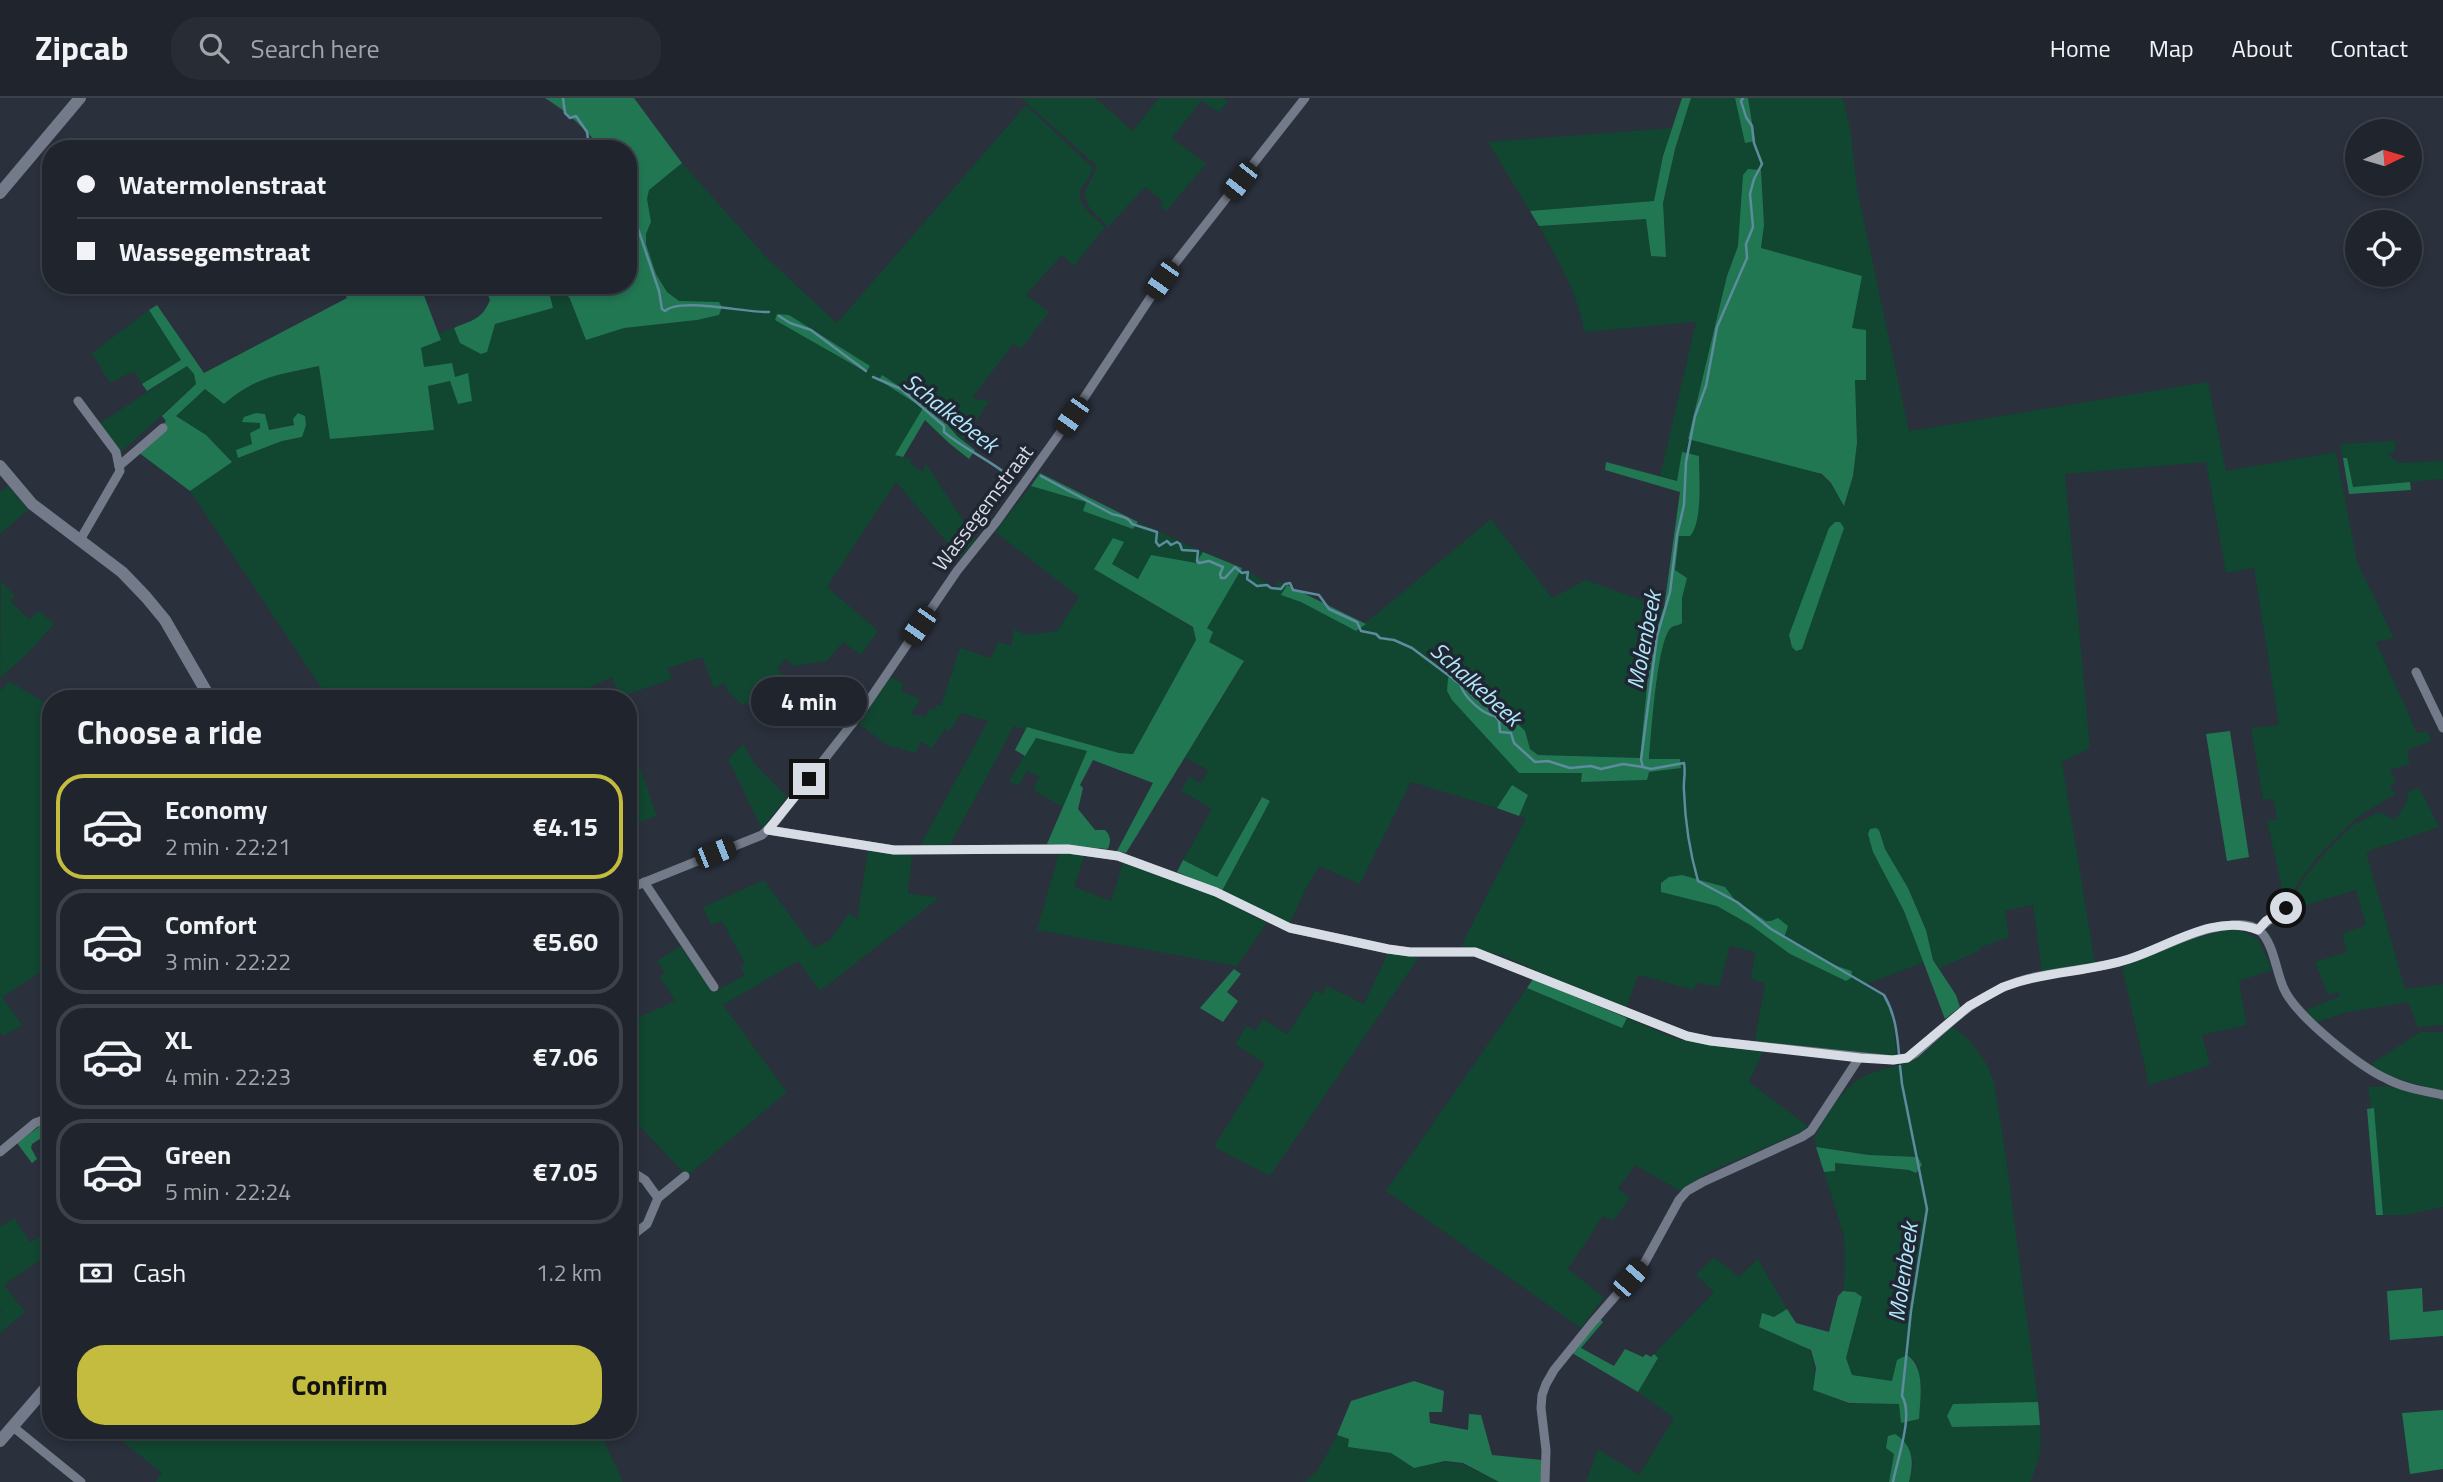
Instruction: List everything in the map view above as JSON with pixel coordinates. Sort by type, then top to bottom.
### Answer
[{"type":"street","points":[[45,140],[80,98]]},
{"type":"street","name":"Wassegemstraat","points":[[637,885],[762,835],[768,830],[859,715],[957,571],[997,521],[1065,426],[1162,280],[1305,98]]},
{"type":"street","points":[[0,193],[42,143]]},
{"type":"street","points":[[78,401],[110,443],[120,466]]},
{"type":"street","points":[[80,540],[116,480],[120,466],[163,428]]},
{"type":"street","points":[[0,466],[32,504],[122,572],[146,597],[165,620],[205,690]]},
{"type":"street","points":[[2416,672],[2443,728]]},
{"type":"street","points":[[768,830],[894,850],[1068,849],[1105,853],[1216,892],[1290,928],[1410,952],[1475,952],[1687,1036],[1860,1058],[1907,1058],[1969,1006],[2003,987],[2129,959],[2212,928],[2247,925],[2258,930],[2266,939],[2285,991],[2296,1009],[2371,1070],[2402,1085],[2443,1095]]},
{"type":"street","points":[[644,882],[714,987]]},
{"type":"street","points":[[2258,930],[2266,921],[2286,908],[2288,900]]},
{"type":"street","points":[[1545,1482],[1546,1450],[1541,1408],[1546,1384],[1553,1370],[1645,1262],[1679,1200],[1687,1191],[1703,1182],[1811,1131],[1860,1058]]},
{"type":"street","points":[[0,1152],[42,1121]]},
{"type":"street","points":[[637,1174],[645,1180],[658,1198]]},
{"type":"street","points":[[637,1232],[647,1224],[658,1198],[685,1176]]},
{"type":"street","points":[[42,1392],[5,1431],[80,1482]]},
{"type":"green space","points":[[545,98],[634,98],[682,163],[649,190],[647,199],[651,222],[646,234],[646,244],[656,274],[667,292],[679,301],[719,302],[722,307],[719,315],[624,328],[586,340],[567,294],[637,294],[637,140],[594,140],[561,109]]},
{"type":"green space","points":[[1021,98],[1095,98],[1133,131],[1159,98],[1224,98],[1228,102],[1219,112],[1201,101],[1172,138],[1206,164],[1166,211],[1160,205],[1163,201],[1145,187],[1108,227],[1089,207],[1084,194],[1097,166]]},
{"type":"green space","points":[[1682,98],[1691,98],[1675,149],[1663,203],[1666,257],[1651,256],[1646,219],[1539,226],[1530,211],[1654,201],[1663,156]]},
{"type":"green space","points":[[1691,98],[1735,98],[1745,142],[1755,140],[1748,98],[1843,98],[1851,133],[1857,189],[1909,431],[2208,382],[2226,471],[2336,452],[2357,562],[2394,638],[2376,642],[2417,733],[2427,731],[2431,741],[2407,750],[2410,764],[2390,770],[2396,782],[2390,786],[2395,794],[2355,819],[2316,858],[2285,902],[2267,821],[2277,819],[2273,799],[2263,800],[2251,728],[2279,725],[2254,568],[2226,573],[2206,462],[2065,474],[2090,748],[2062,762],[2095,963],[2042,972],[2033,905],[2005,911],[2009,937],[1939,968],[1933,960],[1926,930],[1908,888],[1885,849],[1879,830],[1888,881],[1904,911],[1924,962],[1864,985],[1882,995],[1891,1008],[1897,1057],[1754,1043],[1765,984],[1751,979],[1755,952],[1730,946],[1719,987],[1696,983],[1694,990],[1638,975],[1626,1009],[1503,956],[1461,946],[1526,818],[1519,816],[1528,795],[1512,785],[1497,808],[1411,782],[1360,884],[1319,866],[1290,923],[1222,891],[1270,801],[1261,797],[1217,878],[1183,860],[1212,809],[1181,791],[1189,777],[1201,783],[1208,770],[1185,758],[1244,662],[1209,642],[1206,629],[1242,568],[1276,588],[1278,581],[1287,585],[1282,595],[1356,631],[1491,519],[1552,598],[1586,580],[1664,608],[1651,645],[1640,759],[1538,755],[1530,749],[1525,731],[1519,773],[1582,773],[1582,782],[1647,780],[1648,772],[1680,759],[1649,759],[1656,672],[1660,655],[1671,627],[1677,627],[1683,617],[1682,598],[1687,578],[1675,570],[1679,535],[1690,536],[1678,481],[1660,476],[1696,322],[1584,332],[1572,290],[1539,226],[1647,219],[1651,256],[1666,257],[1663,203],[1675,149]],"holes":[[[1748,169],[1761,171],[1764,225],[1761,247],[1851,329],[1866,380],[1855,379],[1857,443],[1853,476],[1845,505],[1827,480],[1811,470],[1727,276],[1738,246]],[[1682,875],[1725,887],[1735,900],[1766,921],[1771,921],[1783,938],[1847,969],[1846,981],[1790,954],[1752,926],[1717,906],[1661,891]]]},
{"type":"green space","points":[[1735,98],[1748,98],[1755,141],[1745,143]]},
{"type":"green space","points":[[1026,105],[1093,168],[1081,189],[1081,200],[1087,210],[1105,227],[1074,266],[1062,255],[1026,295],[1049,312],[1021,349],[1013,344],[972,398],[989,401],[963,441],[936,411],[909,392],[879,380],[923,408],[896,455],[912,459],[910,463],[923,472],[926,464],[976,540],[960,558],[896,482],[827,587],[878,631],[861,655],[843,642],[827,661],[794,666],[785,659],[777,669],[802,690],[770,727],[746,702],[743,705],[728,692],[725,683],[714,688],[702,657],[668,668],[672,679],[637,691],[617,690],[612,677],[590,687],[591,690],[323,690],[190,491],[232,461],[176,415],[205,389],[224,404],[258,382],[319,366],[434,429],[428,386],[450,381],[458,404],[472,400],[455,377],[452,363],[424,368],[421,348],[441,340],[439,333],[454,328],[460,343],[481,353],[487,346],[495,323],[553,308],[550,294],[567,294],[586,339],[624,328],[719,315],[719,302],[679,301],[667,292],[656,274],[646,244],[646,234],[651,222],[647,199],[649,190],[682,163],[768,259],[837,323]],"holes":[[[265,414],[268,430],[294,424],[302,437],[282,441],[239,458],[252,444],[250,433],[260,428],[260,423],[254,422]]]},
{"type":"green space","points":[[1672,128],[1654,201],[1530,211],[1488,142]]},
{"type":"green space","points":[[1748,169],[1761,170],[1764,225],[1761,248],[1862,276],[1852,328],[1866,330],[1866,380],[1855,380],[1857,443],[1853,476],[1844,506],[1831,483],[1822,474],[1688,439],[1727,276],[1738,246],[1743,175]]},
{"type":"green space","points":[[345,294],[423,294],[441,340],[421,348],[424,367],[452,363],[455,377],[468,373],[472,401],[458,404],[450,381],[428,386],[434,430],[330,439],[319,366],[258,382],[224,404],[205,389],[176,416],[206,435],[232,462],[190,491],[138,452],[166,421],[162,416],[196,384],[194,374],[187,366],[147,391],[142,384],[181,360],[149,310],[157,305],[204,373],[347,298]]},
{"type":"green space","points":[[488,294],[550,294],[553,308],[495,324],[487,352],[481,354],[460,343],[454,328],[480,316],[490,300]]},
{"type":"green space","points":[[149,310],[181,360],[142,384],[134,371],[110,383],[92,353]]},
{"type":"green space","points":[[777,314],[789,315],[870,366],[866,372],[775,320]]},
{"type":"green space","points":[[187,366],[194,374],[196,384],[120,453],[99,424]]},
{"type":"green space","points":[[882,375],[936,411],[957,436],[975,450],[969,459],[925,420],[903,457],[895,455],[923,408],[879,380]]},
{"type":"green space","points":[[256,413],[265,414],[269,430],[294,425],[293,419],[298,413],[305,416],[306,425],[302,437],[282,441],[238,458],[236,450],[252,444],[250,433],[260,428],[260,423],[242,422],[244,417]]},
{"type":"green space","points":[[2396,441],[2395,451],[2388,454],[2398,463],[2443,461],[2443,479],[2353,487],[2347,458],[2343,458],[2340,444]]},
{"type":"green space","points":[[1682,452],[1699,456],[1699,510],[1690,536],[1679,536],[1675,570],[1687,578],[1682,598],[1682,623],[1672,627],[1662,648],[1649,759],[1680,759],[1681,768],[1649,772],[1647,780],[1581,782],[1582,773],[1519,773],[1452,700],[1447,691],[1448,678],[1462,669],[1525,731],[1530,749],[1538,755],[1640,758],[1651,645],[1664,608],[1680,492],[1605,470],[1606,462],[1677,481]]},
{"type":"green space","points":[[2343,458],[2347,458],[2353,487],[2410,482],[2411,490],[2349,494]]},
{"type":"green space","points":[[1040,473],[1138,522],[1133,529],[1083,511],[1086,502],[1031,486]]},
{"type":"green space","points":[[8,486],[28,510],[0,534],[0,492]]},
{"type":"green space","points":[[1031,486],[1086,502],[1084,511],[1133,529],[1138,522],[1203,552],[1197,564],[1138,579],[1111,563],[1123,543],[1113,539],[1095,569],[1193,628],[1196,640],[1133,754],[1119,753],[1027,727],[1025,730],[1014,726],[950,845],[920,846],[988,721],[961,713],[949,732],[945,729],[932,748],[921,742],[915,753],[887,745],[859,724],[890,677],[903,683],[901,691],[920,699],[911,714],[926,717],[929,709],[934,711],[936,705],[941,706],[960,648],[991,658],[998,642],[1011,646],[1014,629],[1027,635],[1057,631],[1079,597],[995,532]]},
{"type":"green space","points":[[1835,522],[1840,522],[1844,528],[1802,649],[1796,651],[1789,635],[1829,528]]},
{"type":"green space","points":[[1113,538],[1124,542],[1112,564],[1138,579],[1151,555],[1196,563],[1203,552],[1242,568],[1207,628],[1213,632],[1209,642],[1244,661],[1126,853],[1117,851],[1153,783],[1093,760],[1080,785],[1083,788],[1078,809],[1095,830],[1107,832],[1110,839],[1108,849],[1047,844],[1087,751],[1036,738],[1025,756],[1015,750],[1027,727],[1119,753],[1133,754],[1196,640],[1193,627],[1094,569]]},
{"type":"green space","points":[[1,581],[15,596],[10,601],[29,619],[39,611],[54,624],[28,653],[0,678]]},
{"type":"green space","points":[[1287,585],[1366,624],[1356,631],[1301,602],[1281,595]]},
{"type":"green space","points":[[9,681],[42,701],[42,971],[2,997],[22,1025],[3,1036],[0,1032],[0,691]]},
{"type":"green space","points":[[2230,731],[2249,857],[2227,861],[2206,734]]},
{"type":"green space","points":[[1035,738],[1087,751],[1063,807],[1033,790],[1039,777],[1027,771],[1018,786],[1009,781]]},
{"type":"green space","points":[[743,744],[754,763],[787,797],[762,829],[728,759]]},
{"type":"green space","points":[[640,768],[657,816],[637,824],[637,769]]},
{"type":"green space","points":[[1512,785],[1528,795],[1519,816],[1497,808]]},
{"type":"green space","points":[[2419,787],[2439,827],[2366,852],[2405,989],[2443,984],[2443,1025],[2418,1027],[2408,1002],[2348,1012],[2317,1022],[2304,1011],[2340,996],[2338,992],[2328,995],[2315,962],[2347,952],[2342,934],[2366,925],[2356,890],[2293,909],[2299,886],[2317,862],[2357,821],[2358,823],[2379,812],[2395,820],[2408,800],[2407,793]]},
{"type":"green space","points":[[1262,797],[1270,801],[1222,891],[1177,872],[1183,860],[1217,877]]},
{"type":"green space","points":[[1876,828],[1908,888],[1926,930],[1933,960],[1956,995],[1960,1007],[1945,1019],[1904,911],[1873,852],[1868,834],[1870,829]]},
{"type":"green space","points":[[868,850],[912,855],[908,893],[939,898],[820,991],[798,961],[723,1005],[787,1092],[687,1176],[637,1123],[637,1018],[675,1001],[659,976],[665,973],[657,961],[680,946],[714,992],[745,975],[740,966],[745,964],[722,921],[711,925],[703,907],[764,880],[814,948],[830,940],[849,913],[857,919]]},
{"type":"green space","points":[[1059,853],[1085,854],[1074,887],[1111,901],[1123,863],[1197,887],[1267,923],[1237,966],[1037,930]]},
{"type":"green space","points":[[1682,875],[1725,887],[1735,900],[1766,921],[1778,918],[1788,926],[1784,938],[1852,971],[1851,978],[1846,981],[1790,954],[1752,926],[1717,906],[1661,892],[1661,883],[1669,877]]},
{"type":"green space","points":[[2229,929],[2240,930],[2258,939],[2272,970],[2239,981],[2247,1025],[2202,1035],[2210,1065],[2149,1085],[2122,967],[2181,942]]},
{"type":"green space","points":[[1388,953],[1419,957],[1270,1176],[1214,1147],[1265,1064],[1235,1044],[1247,1025],[1255,1031],[1263,1019],[1287,1034],[1316,990],[1323,994],[1327,986],[1364,1004]]},
{"type":"green space","points":[[1234,969],[1241,974],[1227,992],[1238,1001],[1223,1022],[1200,1008]]},
{"type":"green space","points":[[1533,979],[1627,1018],[1622,1028],[1527,988]]},
{"type":"green space","points":[[1527,988],[1622,1027],[1627,1018],[1677,1039],[1763,1052],[1749,1082],[1808,1126],[1801,1132],[1707,1173],[1680,1191],[1635,1165],[1618,1189],[1630,1198],[1613,1221],[1603,1216],[1568,1269],[1604,1297],[1581,1328],[1386,1191]]},
{"type":"green space","points":[[1952,1026],[1970,1041],[1987,1064],[1994,1082],[2038,1402],[1953,1404],[1952,1427],[2040,1425],[2039,1454],[2030,1482],[1909,1482],[1914,1462],[1894,1454],[1889,1482],[1586,1482],[1598,1449],[1639,1475],[1674,1418],[1638,1392],[1658,1359],[1654,1354],[1714,1292],[1696,1275],[1714,1257],[1739,1277],[1758,1259],[1787,1309],[1774,1317],[1801,1340],[1811,1354],[1813,1390],[1849,1404],[1899,1404],[1919,1368],[1915,1360],[1907,1355],[1892,1381],[1852,1375],[1846,1358],[1862,1297],[1855,1292],[1843,1291],[1844,1237],[1824,1172],[1835,1171],[1834,1163],[1909,1170],[1916,1173],[1918,1157],[1869,1155],[1816,1147],[1814,1138],[1837,1101],[1855,1082],[1873,1072],[1913,1060]]},
{"type":"green space","points":[[2420,1032],[2443,1032],[2443,1092],[2386,1075],[2371,1064]]},
{"type":"green space","points":[[2388,1086],[2443,1100],[2443,1207],[2405,1215],[2383,1215],[2374,1109],[2371,1109],[2368,1087]]},
{"type":"green space","points":[[2374,1108],[2383,1215],[2376,1215],[2367,1109]]},
{"type":"green space","points":[[42,1124],[42,1138],[32,1144],[31,1148],[37,1159],[32,1163],[17,1143]]},
{"type":"green space","points":[[1816,1147],[1869,1155],[1918,1157],[1922,1165],[1916,1173],[1909,1170],[1835,1163],[1835,1171],[1824,1172]]},
{"type":"green space","points":[[14,1218],[30,1242],[42,1236],[42,1260],[4,1285],[25,1312],[0,1333],[2,1312],[0,1227]]},
{"type":"green space","points":[[2422,1288],[2423,1312],[2443,1310],[2443,1336],[2390,1340],[2387,1291]]},
{"type":"green space","points":[[1843,1291],[1855,1292],[1862,1297],[1846,1358],[1852,1375],[1892,1381],[1897,1360],[1907,1355],[1913,1360],[1919,1375],[1919,1419],[1901,1423],[1899,1404],[1849,1403],[1813,1390],[1816,1368],[1811,1350],[1759,1327],[1762,1313],[1774,1317],[1787,1309],[1796,1323],[1829,1332],[1838,1296]]},
{"type":"green space","points":[[1600,1319],[1603,1322],[1581,1348],[1614,1366],[1625,1349],[1643,1357],[1646,1354],[1651,1357],[1654,1354],[1658,1358],[1638,1392],[1572,1353]]},
{"type":"green space","points":[[1414,1381],[1444,1391],[1442,1412],[1429,1412],[1430,1423],[1468,1430],[1469,1414],[1481,1415],[1492,1455],[1542,1460],[1541,1482],[1499,1482],[1463,1463],[1445,1461],[1414,1468],[1391,1453],[1348,1447],[1349,1439],[1337,1435],[1351,1401]]},
{"type":"green space","points":[[2038,1402],[2040,1425],[1952,1427],[1947,1416],[1953,1404]]},
{"type":"green space","points":[[2443,1410],[2443,1469],[2410,1474],[2402,1413]]},
{"type":"green space","points":[[1895,1434],[1906,1444],[1911,1455],[1909,1482],[1889,1482],[1894,1454],[1886,1448],[1888,1436]]},
{"type":"green space","points":[[1337,1435],[1349,1439],[1349,1447],[1391,1453],[1413,1468],[1441,1463],[1459,1464],[1499,1482],[1305,1482],[1318,1470]]},
{"type":"green space","points":[[119,1439],[603,1439],[623,1482],[155,1482],[162,1473]]},
{"type":"waterway","name":"Schalkebeek","points":[[563,98],[565,113],[570,118],[576,116],[590,140]]},
{"type":"waterway","name":"Molenbeek","points":[[1743,98],[1741,101],[1752,126],[1754,143],[1762,164],[1750,194],[1753,227],[1746,244],[1747,258],[1717,327],[1706,386],[1695,416],[1686,462],[1684,505],[1677,535],[1670,592],[1657,636],[1641,760],[1643,767],[1651,769],[1684,763],[1687,825],[1698,881],[1737,902],[1771,929],[1884,995],[1895,1023],[1899,1054]]},
{"type":"waterway","name":"Schalkebeek","points":[[637,226],[659,291],[662,309],[665,311],[673,307],[698,305],[769,312]]},
{"type":"waterway","name":"Schalkebeek","points":[[779,316],[811,330],[866,371]]},
{"type":"waterway","name":"Schalkebeek","points":[[873,377],[901,389],[944,426],[944,432],[1009,476]]},
{"type":"waterway","name":"Schalkebeek","points":[[1041,476],[1112,514],[1126,518],[1132,524],[1157,532],[1156,542],[1159,546],[1167,541],[1171,545],[1177,542],[1182,550],[1198,551],[1199,563],[1209,561],[1223,567],[1221,578],[1225,578],[1235,567],[1242,573],[1248,572],[1247,579],[1257,586],[1267,585],[1281,589],[1290,583],[1293,590],[1319,595],[1329,609],[1357,622],[1361,631],[1412,648],[1460,684],[1465,694],[1479,708],[1495,716],[1499,721],[1500,732],[1511,733],[1514,743],[1535,762],[1548,761],[1570,768],[1591,766],[1601,769],[1623,764],[1643,767]]},
{"type":"waterway","name":"Molenbeek","points":[[1893,1482],[1904,1438],[1906,1414],[1902,1396],[1911,1311],[1927,1209],[1900,1066]]},
{"type":"route","points":[[809,779],[768,830],[894,850],[1068,849],[1105,853],[1216,892],[1290,928],[1410,952],[1475,952],[1687,1036],[1860,1058],[1907,1058],[1969,1006],[2003,987],[2041,976],[2129,959],[2212,928],[2247,925],[2258,930],[2266,921],[2286,908]]}]
